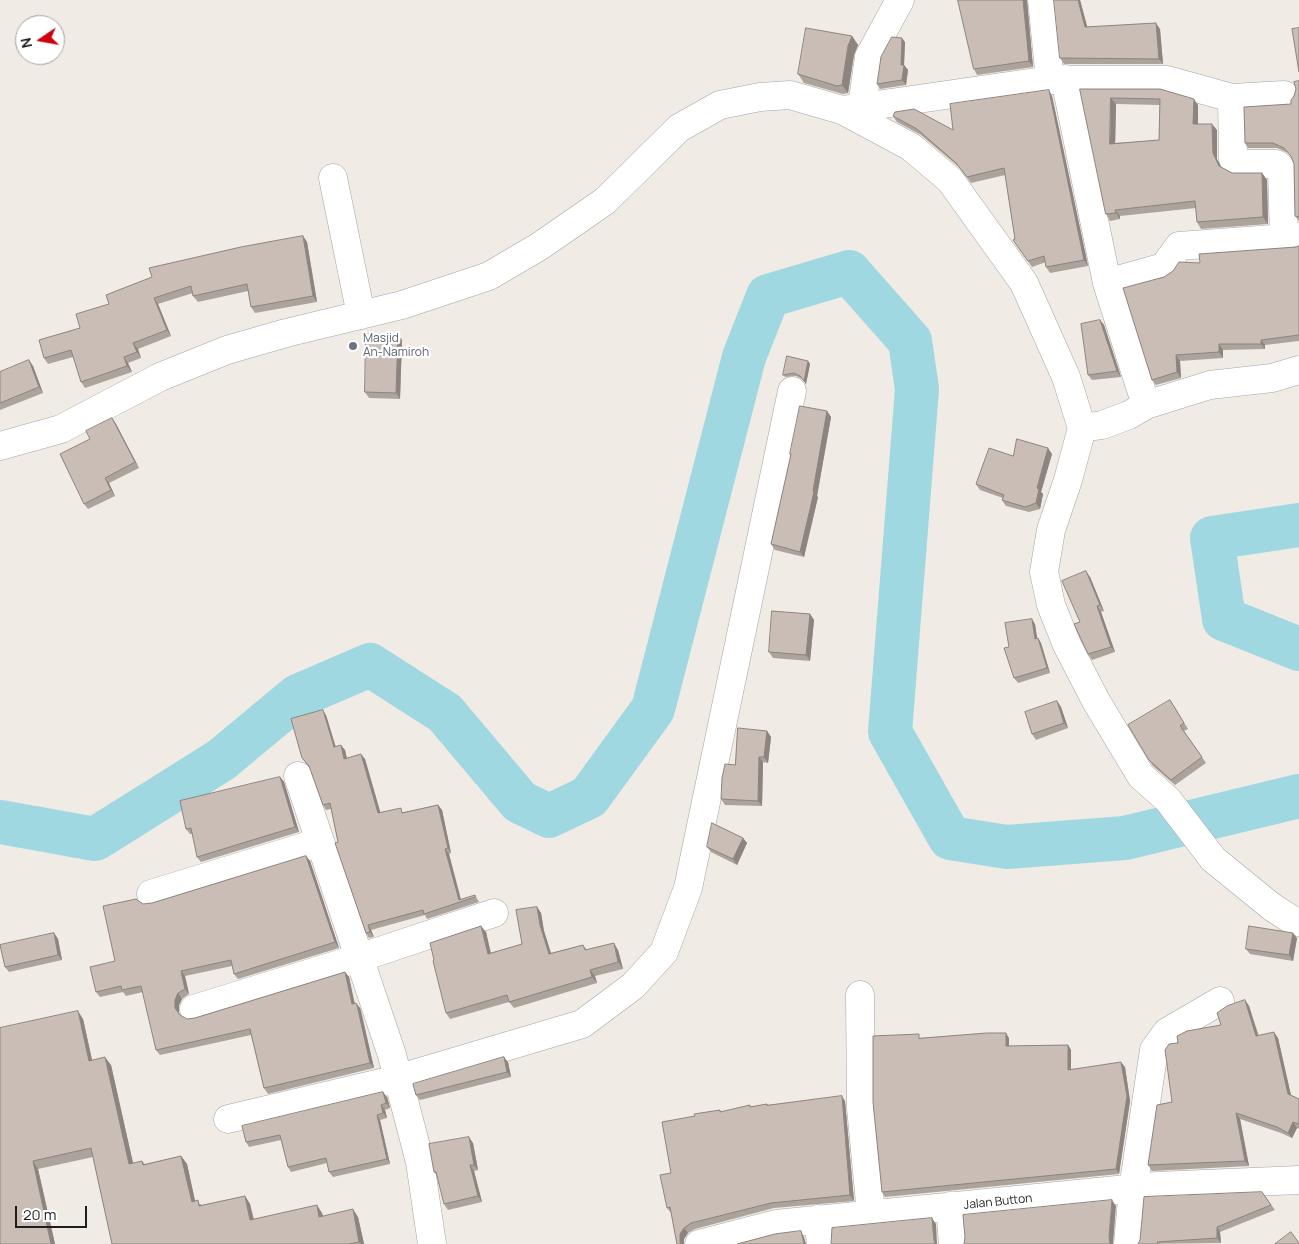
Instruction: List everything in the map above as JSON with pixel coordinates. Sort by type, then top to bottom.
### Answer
[{"type":"street","points":[[852,108],[869,57],[900,0]]},
{"type":"street","points":[[1042,0],[1058,80],[1107,283],[1146,405]]},
{"type":"street","points":[[0,446],[61,429],[160,377],[227,350],[402,305],[489,276],[540,246],[605,200],[679,128],[720,106],[760,97],[790,95],[852,108],[1058,80],[1167,80],[1232,98],[1284,95]]},
{"type":"street","points":[[1107,283],[1164,267],[1179,246],[1291,238],[1282,170],[1276,164],[1240,164],[1236,163],[1233,159],[1232,98]]},
{"type":"street","points":[[852,108],[911,147],[950,180],[1024,283],[1066,377],[1082,428],[1068,480],[1051,530],[1044,572],[1051,605],[1067,645],[1096,700],[1141,776],[1168,800],[1213,859],[1272,908],[1299,922]]},
{"type":"street","points":[[333,178],[361,314]]},
{"type":"street","points":[[1082,428],[1102,425],[1129,415],[1146,405],[1210,385],[1272,378],[1299,370]]},
{"type":"street","points":[[228,1119],[397,1079],[582,1024],[633,986],[664,952],[688,888],[792,391]]},
{"type":"street","points":[[298,776],[392,1055],[420,1162],[432,1244]]},
{"type":"street","points":[[151,894],[320,842]]},
{"type":"street","points":[[194,1009],[494,914]]},
{"type":"street","points":[[860,995],[861,1108],[871,1214]]},
{"type":"street","points":[[1128,1244],[1133,1189],[1154,1050],[1166,1032],[1220,1001]]},
{"type":"street","name":"Jalan Button","points":[[699,1244],[776,1224],[820,1232],[871,1214],[1133,1189],[1299,1180]]},
{"type":"street","points":[[950,1206],[953,1244]]},
{"type":"building","points":[[958,0],[1023,0],[1029,61],[974,69]]},
{"type":"building","points":[[1054,0],[1078,0],[1085,27],[1156,23],[1159,59],[1060,58]]},
{"type":"building","points":[[806,28],[852,36],[848,46],[842,85],[837,86],[798,74]]},
{"type":"building","points":[[1299,28],[1299,72],[1292,29]]},
{"type":"building","points":[[892,37],[902,38],[901,65],[904,65],[902,80],[877,84],[881,57]]},
{"type":"building","points":[[1299,81],[1299,217],[1295,216],[1294,164],[1291,156],[1284,148],[1273,143],[1245,143],[1244,107],[1291,104],[1296,89],[1294,82]]},
{"type":"building","points":[[1080,89],[1160,89],[1194,99],[1193,124],[1212,124],[1213,153],[1219,166],[1232,173],[1262,173],[1263,217],[1197,222],[1195,201],[1115,210],[1116,213],[1106,214]],"holes":[[[1111,98],[1160,99],[1159,140],[1110,144]]]},
{"type":"building","points":[[1049,90],[1084,260],[1046,267],[1044,256],[1028,261],[1013,240],[1015,239],[1004,168],[967,177],[956,163],[917,129],[893,116],[895,112],[914,109],[953,130],[950,104]]},
{"type":"building","points":[[303,236],[313,296],[251,307],[247,284],[193,296],[191,286],[154,298],[167,330],[133,343],[137,352],[124,357],[127,366],[81,382],[71,350],[44,358],[39,340],[80,328],[76,314],[109,304],[106,295],[152,277],[149,268],[241,247]]},
{"type":"building","points":[[1299,246],[1299,335],[1261,340],[1261,344],[1219,344],[1219,352],[1176,355],[1177,372],[1152,380],[1123,288],[1164,277],[1173,271],[1179,262],[1200,263],[1199,254]]},
{"type":"building","points":[[1100,320],[1117,371],[1088,375],[1081,324]]},
{"type":"building","points":[[366,334],[398,335],[396,393],[365,392]]},
{"type":"building","points":[[787,356],[808,361],[804,381],[794,373],[783,375]]},
{"type":"building","points":[[29,360],[39,387],[0,403],[0,372]]},
{"type":"building","points":[[800,406],[827,411],[814,492],[800,552],[771,544]]},
{"type":"building","points":[[112,418],[135,462],[105,478],[111,490],[84,504],[60,454],[90,439],[86,431]]},
{"type":"building","points":[[1017,439],[1048,448],[1037,488],[1039,489],[1036,503],[1025,507],[1002,500],[1004,495],[976,484],[989,448],[1013,456]]},
{"type":"building","points":[[1086,571],[1100,605],[1097,606],[1111,647],[1088,654],[1074,624],[1080,622],[1062,581]]},
{"type":"building","points":[[772,611],[810,614],[806,655],[769,652]]},
{"type":"building","points":[[1032,619],[1035,639],[1038,638],[1047,668],[1014,678],[1004,648],[1009,647],[1005,623]]},
{"type":"building","points":[[1170,700],[1184,723],[1180,726],[1202,757],[1171,780],[1149,760],[1128,725]]},
{"type":"building","points":[[1057,701],[1064,723],[1032,734],[1025,712]]},
{"type":"building","points":[[323,710],[334,747],[341,745],[344,759],[361,754],[378,813],[401,808],[402,813],[438,805],[448,848],[445,849],[459,900],[475,895],[475,897],[424,914],[423,910],[368,925],[370,932],[366,933],[335,843],[338,842],[330,803],[323,805],[309,766],[302,758],[291,719]]},
{"type":"building","points":[[738,728],[767,731],[764,757],[759,757],[758,801],[721,799],[725,764],[735,765]]},
{"type":"building","points":[[280,777],[295,827],[197,857],[191,828],[186,829],[180,801]]},
{"type":"building","points":[[712,823],[743,838],[733,859],[707,847]]},
{"type":"building","points":[[306,856],[335,942],[234,974],[231,960],[181,971],[185,989],[178,993],[175,1000],[175,1008],[180,1015],[187,1019],[195,1018],[345,972],[352,1004],[356,1003],[357,1005],[370,1063],[264,1088],[250,1029],[156,1050],[141,986],[122,990],[121,986],[96,992],[90,967],[115,961],[103,906],[136,899],[143,904],[152,903]]},
{"type":"building","points":[[537,907],[540,925],[549,954],[583,945],[585,950],[614,943],[618,962],[590,970],[592,977],[509,1002],[507,995],[446,1013],[430,943],[481,926],[488,954],[522,944],[516,910]]},
{"type":"building","points":[[1249,926],[1293,933],[1289,955],[1246,949]]},
{"type":"building","points":[[54,933],[58,955],[5,967],[0,945]]},
{"type":"building","points":[[1245,1000],[1256,1036],[1274,1032],[1288,1094],[1299,1099],[1299,1124],[1293,1122],[1288,1133],[1277,1127],[1236,1113],[1245,1161],[1148,1165],[1157,1105],[1172,1102],[1165,1050],[1169,1044],[1178,1043],[1177,1036],[1187,1031],[1221,1025],[1217,1013],[1227,1006]]},
{"type":"building","points":[[78,1011],[89,1061],[105,1057],[129,1164],[142,1161],[143,1165],[181,1156],[192,1202],[198,1200],[199,1206],[245,1196],[250,1220],[317,1205],[319,1217],[353,1209],[359,1242],[349,1244],[112,1244],[91,1148],[33,1161],[51,1244],[0,1244],[0,1028]]},
{"type":"building","points":[[1006,1033],[1006,1046],[1068,1045],[1068,1070],[1121,1062],[1127,1096],[1116,1169],[882,1192],[873,1102],[873,1036],[919,1034],[919,1038]]},
{"type":"building","points":[[504,1057],[507,1072],[416,1095],[413,1084]]},
{"type":"building","points":[[383,1092],[386,1103],[381,1105],[383,1113],[377,1115],[387,1159],[329,1172],[326,1158],[288,1167],[280,1135],[246,1142],[242,1126]]},
{"type":"building","points":[[842,1096],[850,1195],[771,1203],[691,1223],[680,1234],[681,1244],[677,1244],[670,1207],[667,1208],[660,1175],[671,1173],[662,1122],[695,1116],[694,1114],[720,1110],[720,1112],[750,1105],[750,1107]]},
{"type":"building","points":[[469,1137],[474,1165],[470,1165],[478,1196],[444,1204],[436,1172],[434,1172],[429,1144]]},
{"type":"building","points":[[1262,1192],[1271,1205],[1217,1227],[1217,1238],[1157,1242],[1158,1244],[1138,1244],[1144,1197]]},
{"type":"building","points":[[1112,1200],[1110,1244],[964,1244],[963,1215]]},
{"type":"building","points":[[932,1218],[935,1244],[831,1244],[832,1228]]},
{"type":"building","points":[[801,1231],[804,1244],[737,1244],[775,1234]]},
{"type":"building","points":[[1291,1232],[1299,1244],[1275,1244]]},
{"type":"waterway","points":[[0,822],[95,839],[221,760],[298,696],[370,665],[445,713],[520,802],[549,816],[589,797],[653,709],[744,357],[768,296],[849,272],[910,341],[917,389],[890,732],[950,838],[1007,847],[1125,838],[1299,796]]},
{"type":"waterway","points":[[1299,525],[1212,538],[1224,619],[1299,649]]},
{"type":"place","name":"Masjid An-Namiroh","points":[[353,346]]}]
